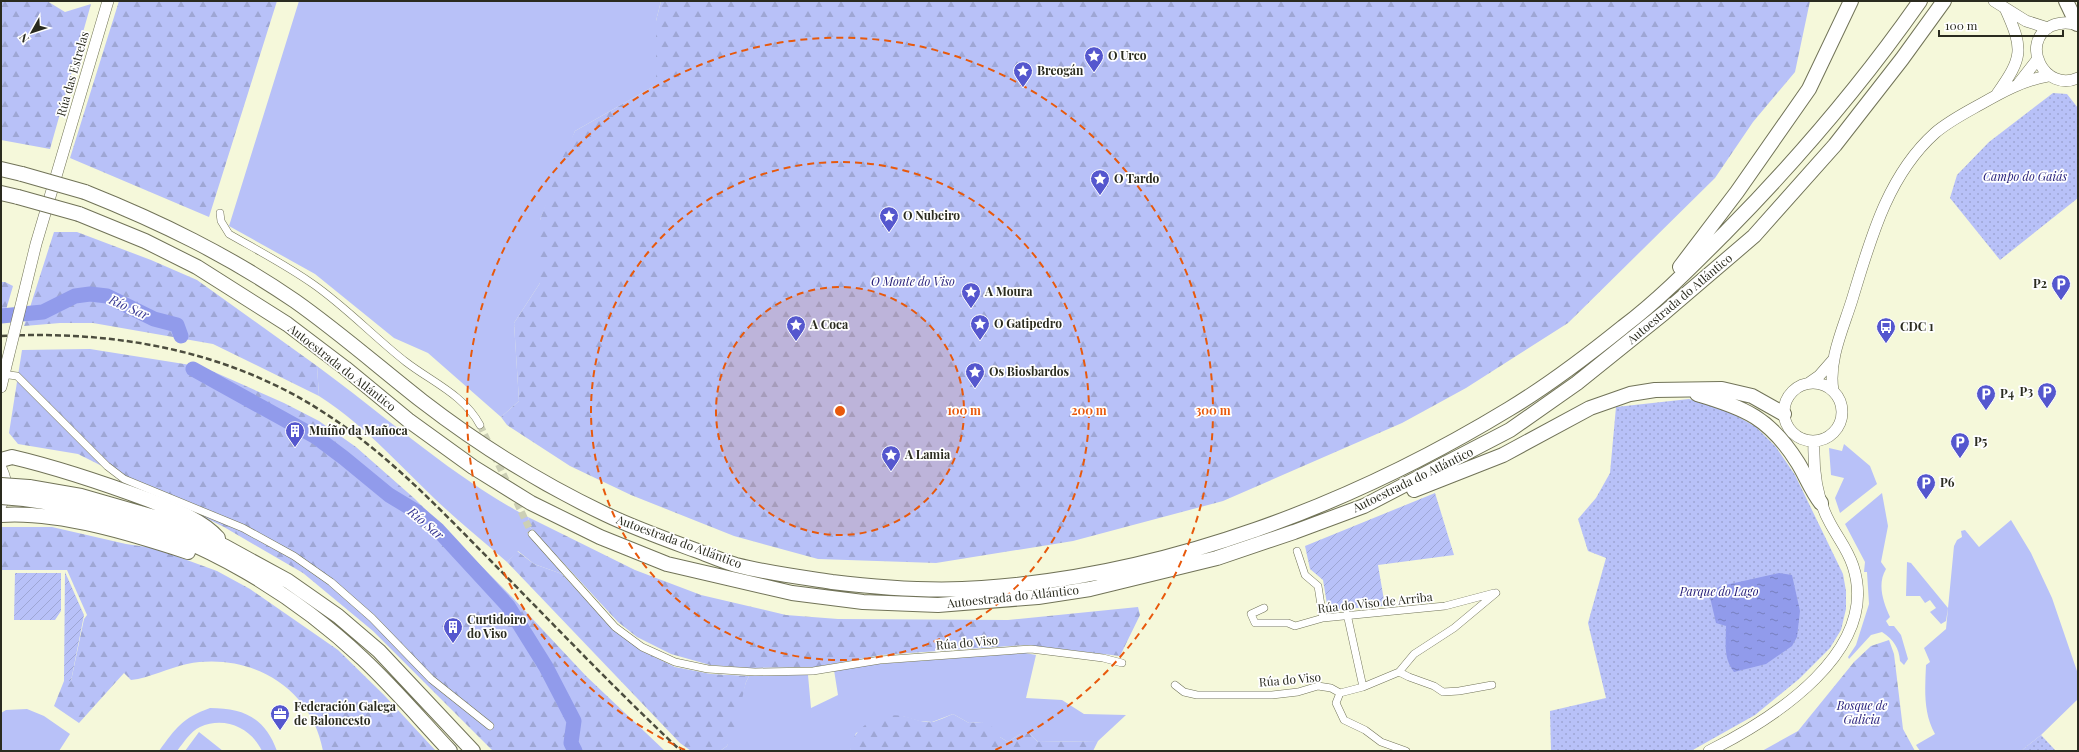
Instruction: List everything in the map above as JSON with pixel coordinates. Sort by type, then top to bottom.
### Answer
[{"type":"highway","points":[[1652,304],[1737,192],[1809,88],[1851,1]]},
{"type":"highway","name":"Autoestrada do Atlántico","points":[[1,169],[85,192],[137,212],[210,247],[299,303],[363,352],[421,400],[483,446],[541,481],[608,516],[736,565],[794,576],[865,586],[936,589],[982,588],[1086,575],[1146,562],[1205,545],[1291,516],[1383,477],[1510,408],[1572,366],[1652,304],[1770,187],[1825,126],[1892,42],[1920,1]]},
{"type":"highway","name":"Autoestrada do Atlántico","points":[[1,193],[79,214],[144,241],[197,267],[280,320],[339,364],[408,420],[473,467],[531,503],[600,537],[667,564],[792,593],[863,602],[938,605],[1038,597],[1090,589],[1217,558],[1364,506],[1510,430],[1577,383],[1715,270],[1754,236],[1835,145],[1902,59],[1944,1]]},
{"type":"highway","points":[[2066,1],[2077,25]]},
{"type":"highway","points":[[1681,389],[1735,405],[1753,414],[1783,440],[1799,464],[1812,490],[1821,503]]},
{"type":"highway","points":[[1364,506],[1436,482],[1503,455],[1590,408],[1630,394],[1655,390],[1722,390],[1752,396],[1784,414]]},
{"type":"highway","points":[[1,460],[12,457],[30,461],[78,473],[123,490],[175,511],[211,531],[224,546]]},
{"type":"highway","points":[[1,485],[66,505],[111,515],[150,528],[186,542],[245,572],[306,612],[363,659],[450,751]]},
{"type":"highway","points":[[1,497],[27,493],[81,496],[119,505],[161,519],[224,546],[288,581],[338,616],[379,651],[473,751]]},
{"type":"highway","points":[[1,515],[39,516],[96,526],[159,543],[245,572]]},
{"type":"street","name":"Rúa das Estrelas","points":[[1,387],[36,244],[108,1]]},
{"type":"street","points":[[1994,1],[2026,21],[2048,28]]},
{"type":"street","points":[[1997,95],[2014,70],[2018,56],[2017,33],[2005,8]]},
{"type":"street","points":[[2026,21],[2039,40]]},
{"type":"street","points":[[2048,76],[2037,60],[2036,46],[2039,40],[2048,28],[2057,24],[2067,22],[2077,25]]},
{"type":"street","points":[[2017,85],[2037,60]]},
{"type":"street","points":[[1833,360],[1819,376],[1809,383],[1801,385],[1788,397],[1784,414],[1786,423],[1794,434],[1805,440],[1814,441],[1828,436],[1839,426],[1842,417],[1842,407],[1833,391],[1833,360],[1875,228],[1899,177],[1923,145],[1936,132],[1960,116],[2017,85],[2048,76],[2065,81],[2078,78]]},
{"type":"street","points":[[220,213],[221,221],[229,234],[312,284],[356,317],[406,362],[438,383],[469,407],[480,425]]},
{"type":"street","points":[[4,371],[17,376],[107,466],[124,479],[243,528],[294,556],[332,582],[372,618],[431,679],[490,726]]},
{"type":"street","points":[[1809,383],[1826,386],[1833,391]]},
{"type":"street","points":[[1710,751],[1742,734],[1794,696],[1832,660],[1844,643],[1853,624],[1857,602],[1856,579],[1847,552],[1830,524],[1821,503],[1814,465],[1814,441]]},
{"type":"street","points":[[1,468],[7,489],[1,505]]},
{"type":"street","name":"Rúa do Viso","points":[[532,534],[615,627],[642,646],[674,662],[708,669],[755,672],[813,671],[880,660],[1019,649],[1051,651],[1122,663]]},
{"type":"street","points":[[1297,552],[1305,575],[1318,586],[1323,618]]},
{"type":"street","name":"Rúa do Viso de Arriba","points":[[1264,608],[1251,614],[1255,623],[1288,623],[1295,626],[1323,618],[1347,614],[1445,606],[1496,593],[1454,628],[1414,654],[1400,672]]},
{"type":"street","points":[[1347,614],[1363,687]]},
{"type":"street","points":[[1406,751],[1382,742],[1365,730],[1344,720],[1336,703],[1337,697],[1340,693],[1363,687],[1400,672],[1434,686],[1443,692],[1459,691],[1492,685]]},
{"type":"street","name":"Rúa do Viso","points":[[1176,686],[1184,692],[1197,695],[1272,695],[1298,692],[1318,686],[1331,688],[1340,693]]},
{"type":"green space","points":[[1,1],[47,1],[65,12],[91,4],[50,149],[1,140]]},
{"type":"green space","points":[[119,1],[277,1],[209,217],[70,158]]},
{"type":"green space","points":[[299,1],[661,1],[656,21],[656,85],[575,131],[540,220],[540,283],[514,323],[519,401],[501,417],[428,353],[394,338],[315,274],[229,226]]},
{"type":"green space","name":"O Monte do Viso","points":[[661,1],[1810,1],[1795,72],[1753,122],[1715,178],[1568,323],[1466,388],[1402,423],[1223,501],[1073,541],[936,563],[818,559],[734,536],[631,495],[570,466],[507,425],[501,417],[519,401],[514,323],[540,283],[540,220],[559,165],[575,131],[656,85],[656,21]]},
{"type":"green space","name":"Campo do Gaiás","points":[[2053,93],[2067,94],[2078,108],[2078,198],[2000,260],[1950,198],[1957,175],[1989,142]]},
{"type":"green space","points":[[54,232],[77,232],[151,260],[197,280],[317,366],[319,396],[213,344],[93,323],[60,323],[24,326]]},
{"type":"green space","points":[[1,282],[5,282],[13,286],[1,327]]},
{"type":"green space","points":[[90,349],[203,367],[284,403],[319,421],[356,447],[415,499],[513,598],[586,676],[665,751],[493,751],[373,631],[303,573],[224,527],[78,454],[18,444],[9,433],[22,350]]},
{"type":"green space","points":[[317,366],[446,465],[500,501],[528,517],[530,527],[556,555],[562,574],[534,564],[518,551],[507,562],[458,520],[374,439],[338,409],[319,396]]},
{"type":"green space","name":"Parque do Lago","points":[[1689,399],[1728,411],[1756,427],[1776,447],[1795,475],[1843,574],[1846,591],[1846,609],[1841,630],[1830,648],[1799,679],[1755,715],[1691,751],[1551,751],[1550,711],[1606,698],[1588,623],[1606,558],[1588,551],[1578,519],[1596,498],[1610,473],[1616,407]]},
{"type":"green space","points":[[1844,444],[1870,466],[1877,484],[1840,513],[1835,498],[1844,478],[1831,475],[1829,448],[1842,451]]},
{"type":"green space","points":[[1435,493],[1454,555],[1378,565],[1385,606],[1328,610],[1323,580],[1310,569],[1305,546]]},
{"type":"green space","points":[[1882,493],[1888,526],[1881,562],[1886,569],[1883,575],[1881,587],[1885,605],[1890,617],[1886,621],[1889,626],[1894,626],[1901,635],[1908,659],[1904,665],[1900,661],[1895,645],[1890,638],[1882,632],[1871,635],[1849,659],[1848,657],[1856,645],[1869,604],[1867,572],[1864,572],[1865,562],[1845,524]]},
{"type":"green space","points":[[528,517],[635,570],[701,595],[786,615],[838,619],[1008,620],[1138,607],[1140,615],[1120,656],[1027,645],[881,655],[815,667],[751,668],[710,665],[671,654],[637,637],[618,622],[530,527]]},
{"type":"green space","points":[[2011,520],[2031,553],[2052,598],[2078,674],[2078,699],[2041,735],[2021,751],[1920,751],[1916,745],[1935,734],[1928,717],[1925,692],[1926,665],[1930,662],[1924,648],[1946,629],[1954,546],[1957,540],[1962,537],[1961,531],[1965,530],[1979,547]]},
{"type":"green space","points":[[1,527],[52,527],[126,544],[154,548],[217,571],[250,589],[338,650],[384,695],[436,751],[323,751],[316,728],[305,708],[291,692],[274,679],[254,669],[233,663],[210,662],[187,664],[131,680],[124,673],[79,723],[54,706],[64,681],[71,681],[84,619],[87,615],[67,570],[1,570]]},
{"type":"green space","points":[[517,551],[534,564],[562,574],[614,630],[642,651],[675,667],[711,674],[749,676],[746,682],[735,729],[727,746],[720,751],[691,751],[680,743],[507,562]]},
{"type":"green space","points":[[1907,562],[1911,563],[1948,608],[1946,621],[1941,624],[1930,612],[1936,608],[1930,600],[1925,603],[1920,596],[1906,596]]},
{"type":"green space","points":[[65,572],[84,615],[71,681],[64,681]]},
{"type":"green space","points":[[15,573],[61,573],[61,611],[55,620],[14,620]]},
{"type":"green space","name":"Bosque de Galicia","points":[[1889,640],[1894,654],[1903,729],[1915,751],[1762,751],[1798,731],[1854,662],[1871,646]]},
{"type":"green space","points":[[1025,653],[1036,655],[1026,698],[1062,700],[1084,714],[1126,715],[1098,741],[1038,742],[1030,734],[1020,734],[1008,742],[1000,737],[993,738],[982,722],[969,723],[953,714],[932,722],[919,721],[902,716],[856,733],[850,751],[720,751],[727,746],[749,676],[808,675],[811,708],[838,695],[834,670],[877,664]]},
{"type":"green space","points":[[210,708],[233,710],[252,717],[266,730],[277,751],[262,751],[251,736],[244,730],[236,726],[219,723],[209,724],[196,729],[177,751],[159,751],[180,725],[200,712]]},
{"type":"green space","points":[[27,709],[44,716],[70,734],[59,751],[1,751],[1,713],[6,710]]},
{"type":"green space","points":[[953,714],[969,723],[982,722],[992,726],[993,737],[1000,737],[1008,742],[1020,734],[1030,734],[1038,742],[1098,741],[1093,751],[850,751],[852,742],[861,728],[876,719],[894,715],[925,722],[933,722]]},
{"type":"green space","points":[[199,732],[223,751],[185,751]]},
{"type":"green space","points":[[2041,735],[2056,751],[2021,751]]},
{"type":"water","points":[[1779,573],[1792,575],[1800,611],[1797,637],[1792,646],[1766,664],[1734,672],[1730,667],[1727,656],[1726,626],[1716,623],[1709,593],[1721,586]]},
{"type":"waterway","name":"Río Sar","points":[[1,316],[43,312],[75,296],[90,294],[107,296],[154,319],[177,325],[181,336]]},
{"type":"waterway","name":"Río Sar","points":[[193,369],[316,437],[389,495],[417,512],[438,530],[508,606],[546,667],[574,721],[571,743],[575,751]]},
{"type":"tunnel","points":[[480,425],[490,446]]},
{"type":"tunnel","points":[[494,455],[532,534]]},
{"type":"railway","points":[[1,336],[74,336],[147,344],[217,362],[252,375],[285,390],[315,407],[370,446],[396,468],[681,751]]},
{"type":"place","name":"O Urco","points":[[1094,73]]},
{"type":"place","name":"Breogán","points":[[1023,88]]},
{"type":"place","name":"O Tardo","points":[[1100,196]]},
{"type":"place","name":"O Nubeiro","points":[[889,233]]},
{"type":"place","name":"P2","points":[[2061,301]]},
{"type":"place","name":"A Moura","points":[[971,309]]},
{"type":"place","name":"O Gatipedro","points":[[980,341]]},
{"type":"place","name":"A Coca","points":[[796,342]]},
{"type":"place","name":"CDC 1","points":[[1886,344]]},
{"type":"place","name":"Os Biosbardos","points":[[975,389]]},
{"type":"place","name":"P3","points":[[2047,409]]},
{"type":"place","name":"P4","points":[[1986,411]]},
{"type":"place","name":"Muíño da Mañoca","points":[[295,448]]},
{"type":"place","name":"P5","points":[[1960,459]]},
{"type":"place","name":"A Lamia","points":[[891,472]]},
{"type":"place","name":"P6","points":[[1926,500]]},
{"type":"place","name":"Curtidoiro do Viso","points":[[453,644]]},
{"type":"place","name":"Federación Galega de Baloncesto","points":[[280,731]]}]
